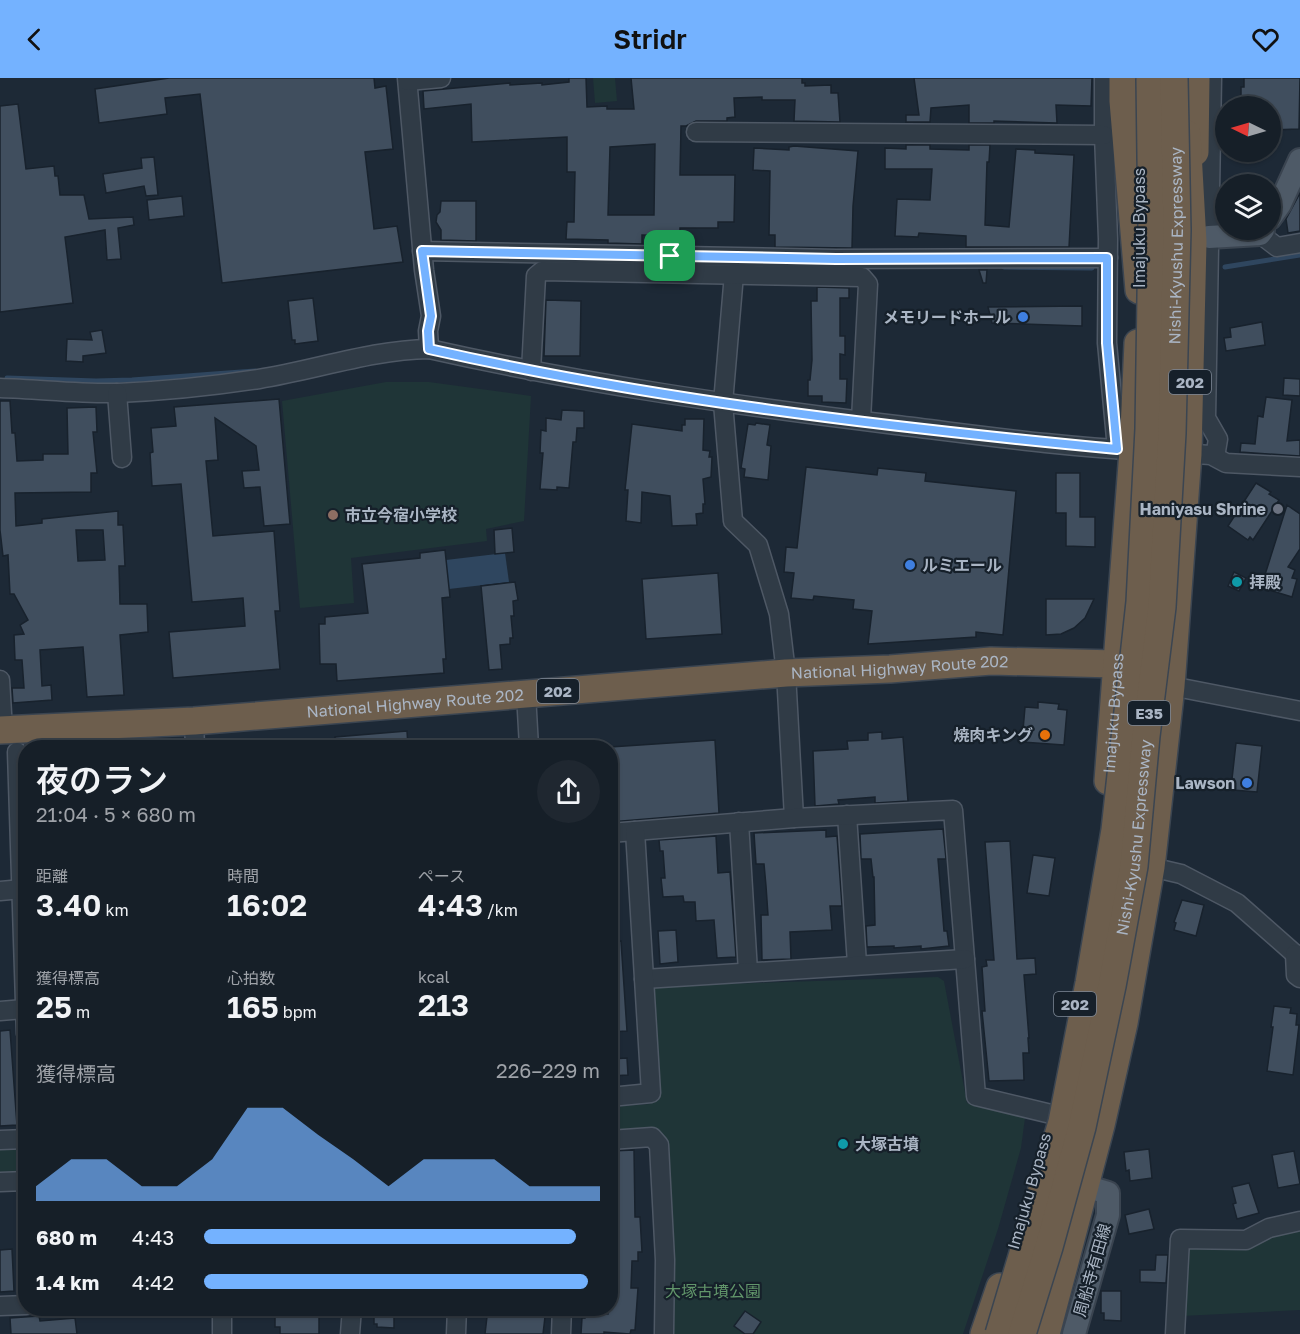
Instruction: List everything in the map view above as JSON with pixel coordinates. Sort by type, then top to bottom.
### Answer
[{"type":"highway","name":"Imajuku Bypass","points":[[984,1334],[1012,1254],[1051,1114],[1078,991],[1095,895],[1109,776],[1125,450],[1138,290],[1139,78]]},
{"type":"highway","name":"Nishi-Kyushu Expressway","points":[[999,1334],[1062,1122],[1089,983],[1114,830],[1140,602],[1148,452],[1152,231],[1150,78]]},
{"type":"highway","name":"Nishi-Kyushu Expressway","points":[[1022,1334],[1082,1127],[1112,986],[1134,866],[1146,735],[1162,607],[1172,433],[1177,230],[1174,78]]},
{"type":"highway","name":"202","points":[[1046,1334],[1085,1186],[1124,1023],[1150,867],[1200,454],[1201,239],[1184,78]]},
{"type":"highway","points":[[1196,78],[1201,239]]},
{"type":"highway","points":[[1123,89],[1138,290]]},
{"type":"highway","name":"National Highway Route 202","points":[[6,738],[194,734],[526,694],[786,673],[890,669],[991,661],[1116,664]]},
{"type":"highway","name":"202","points":[[1116,664],[1171,686]]},
{"type":"main road","points":[[1281,202],[1300,160]]},
{"type":"main road","points":[[1201,239],[1215,236]]},
{"type":"main road","name":"周船寺有田線","points":[[1074,1334],[1107,1215],[1108,1193],[1085,1186]]},
{"type":"street","points":[[429,349],[428,331],[431,316],[422,251],[408,79],[441,78]]},
{"type":"street","points":[[1104,78],[1107,343],[1125,450]]},
{"type":"street","points":[[1201,239],[1212,78]]},
{"type":"street","points":[[696,132],[1104,135]]},
{"type":"street","points":[[1273,240],[1277,247],[1300,243]]},
{"type":"street","points":[[422,251],[836,259],[1107,258]]},
{"type":"street","points":[[531,371],[536,276],[542,271],[862,277],[868,284],[861,420]]},
{"type":"street","points":[[734,274],[723,404],[734,521],[758,545],[779,614],[786,673],[794,818]]},
{"type":"street","points":[[0,388],[117,393],[260,379],[344,360],[409,349],[429,349],[531,371],[723,404],[1049,443],[1200,454],[1226,463],[1300,467]]},
{"type":"street","points":[[117,393],[122,458]]},
{"type":"street","points":[[0,680],[18,851]]},
{"type":"street","points":[[1171,686],[1300,711]]},
{"type":"street","points":[[526,694],[529,740]]},
{"type":"street","points":[[618,832],[794,818],[953,810],[975,1096],[1051,1114]]},
{"type":"street","points":[[847,815],[858,964]]},
{"type":"street","points":[[739,822],[748,972]]},
{"type":"street","points":[[618,1096],[651,1093],[635,831]]},
{"type":"street","points":[[1150,867],[1181,874],[1237,903],[1297,954],[1296,975],[1300,978]]},
{"type":"street","points":[[0,891],[18,889]]},
{"type":"street","points":[[644,979],[965,958]]},
{"type":"street","points":[[0,1011],[18,1010]]},
{"type":"street","points":[[618,1139],[652,1137],[659,1145],[665,1260],[664,1334]]},
{"type":"street","points":[[0,1140],[18,1139]]},
{"type":"street","points":[[0,1182],[18,1181]]},
{"type":"street","points":[[1175,1334],[1180,1239],[1246,1240],[1269,1228],[1300,1221]]},
{"type":"street","points":[[0,1306],[18,1305]]},
{"type":"street","points":[[222,1316],[222,1334]]},
{"type":"street","points":[[350,1334],[351,1316]]},
{"type":"street","points":[[456,1334],[457,1316]]},
{"type":"street","points":[[561,1334],[562,1316]]},
{"type":"green space","points":[[593,78],[615,78],[617,101],[595,103]]},
{"type":"green space","points":[[386,382],[429,382],[531,396],[524,521],[486,529],[487,541],[351,558],[354,603],[300,608],[282,401]]},
{"type":"green space","name":"大塚古墳公園","points":[[938,977],[944,981],[967,1103],[1025,1118],[1021,1148],[998,1229],[963,1334],[669,1334],[665,1140],[618,1133],[618,1106],[650,1104],[661,1094],[654,989],[659,986],[727,980],[727,984]]},
{"type":"green space","points":[[18,1146],[18,1171],[0,1173],[0,1148]]},
{"type":"green space","points":[[1300,1227],[1300,1310],[1182,1316],[1185,1250],[1191,1246]]},
{"type":"water","points":[[505,553],[509,582],[449,589],[446,560]]},
{"type":"building","points":[[169,78],[374,78],[375,88],[386,86],[393,149],[365,152],[374,229],[397,226],[403,262],[222,283],[200,94],[165,98],[167,114],[99,123],[95,89]]},
{"type":"building","points":[[569,78],[586,78],[587,107],[607,106],[607,109],[634,109],[631,78],[802,78],[805,86],[831,85],[831,93],[838,93],[840,122],[794,121],[795,100],[762,100],[762,97],[734,98],[735,117],[727,118],[727,121],[696,121],[681,126],[680,175],[735,175],[734,222],[718,222],[718,228],[680,228],[680,236],[642,235],[642,244],[566,239],[567,222],[574,222],[575,172],[567,172],[567,137],[472,142],[471,104],[424,109],[423,91],[510,83],[510,85],[542,83],[542,85],[569,82]],"holes":[[[655,144],[654,215],[608,215],[610,147]]]},
{"type":"building","points":[[914,78],[1092,78],[1091,106],[1056,105],[1057,123],[994,121],[994,123],[969,123],[969,105],[931,108],[930,122],[906,122],[906,115],[919,115]]},
{"type":"building","points":[[1244,78],[1300,78],[1299,129],[1281,130],[1281,96],[1241,96],[1241,87],[1244,87]]},
{"type":"building","points":[[18,104],[26,169],[54,166],[55,176],[58,176],[60,195],[84,195],[89,219],[133,217],[134,225],[118,228],[121,259],[107,260],[105,230],[65,237],[73,303],[0,312],[0,106]]},
{"type":"building","points":[[906,145],[930,145],[930,149],[969,150],[969,145],[990,145],[989,162],[987,162],[985,225],[1009,227],[1016,149],[1035,150],[1035,153],[1074,155],[1069,247],[966,247],[966,236],[919,233],[918,237],[895,236],[897,199],[930,200],[932,169],[885,169],[885,148],[906,149]]},
{"type":"building","points":[[789,147],[858,151],[852,248],[775,247],[775,235],[769,235],[770,171],[753,170],[754,148],[789,150]]},
{"type":"building","points":[[154,157],[158,195],[146,196],[144,186],[106,193],[103,174],[142,168],[141,158]]},
{"type":"building","points":[[1300,193],[1300,231],[1288,233],[1286,219]]},
{"type":"building","points":[[182,196],[184,216],[149,220],[147,200]]},
{"type":"building","points":[[441,201],[476,201],[476,241],[441,240],[441,230],[436,222]]},
{"type":"building","points":[[979,270],[987,270],[986,283],[983,283]]},
{"type":"building","points":[[817,287],[849,288],[849,298],[840,298],[840,336],[845,336],[845,355],[840,354],[840,379],[847,379],[846,403],[822,402],[822,396],[808,396],[812,360],[811,301],[817,301]]},
{"type":"building","points":[[313,298],[318,341],[295,344],[295,340],[292,340],[288,301]]},
{"type":"building","points":[[546,300],[581,301],[580,356],[544,356]]},
{"type":"building","points":[[1082,306],[1082,326],[992,323],[988,307]]},
{"type":"building","points":[[1262,322],[1265,345],[1226,351],[1224,338],[1231,337],[1230,328]]},
{"type":"building","points":[[102,330],[106,353],[83,356],[83,362],[66,361],[67,339],[92,340],[90,332]]},
{"type":"building","points":[[1284,378],[1300,379],[1300,396],[1283,395]]},
{"type":"building","points":[[1266,397],[1292,400],[1287,441],[1300,440],[1300,456],[1240,452],[1241,443],[1255,444],[1258,416],[1263,417]]},
{"type":"building","points":[[279,399],[290,524],[264,526],[260,487],[244,488],[242,471],[259,470],[256,446],[215,418],[218,460],[206,461],[213,536],[274,531],[280,611],[275,611],[280,669],[173,678],[169,632],[245,626],[243,598],[192,602],[181,484],[152,486],[151,428],[176,426],[174,407]]},
{"type":"building","points":[[0,401],[10,401],[17,461],[43,460],[43,454],[68,454],[67,408],[96,407],[97,432],[93,432],[97,473],[91,473],[91,492],[15,493],[16,526],[42,523],[42,519],[118,511],[118,525],[123,525],[125,566],[119,566],[120,604],[147,604],[148,632],[120,635],[124,695],[87,697],[83,647],[40,650],[42,686],[51,685],[52,700],[13,703],[12,688],[24,688],[22,660],[15,660],[14,635],[24,634],[20,625],[28,620],[14,594],[10,594],[8,555],[3,556],[0,530]],"holes":[[[76,530],[103,530],[105,560],[78,561]]]},
{"type":"building","points":[[562,410],[584,411],[584,428],[577,428],[576,442],[573,442],[569,488],[540,489],[543,453],[540,453],[541,430],[546,431],[546,418],[561,420]]},
{"type":"building","points":[[685,419],[704,419],[703,450],[710,451],[709,457],[712,457],[711,477],[703,479],[705,504],[703,504],[703,513],[696,514],[697,525],[672,526],[670,496],[642,492],[641,523],[626,521],[628,490],[625,490],[632,424],[682,431]]},
{"type":"building","points":[[756,423],[770,425],[767,445],[771,446],[768,480],[744,477],[745,469],[741,468],[748,424],[755,425]]},
{"type":"building","points":[[806,467],[877,475],[878,468],[926,473],[925,481],[1016,491],[1003,635],[976,632],[976,637],[868,644],[872,611],[853,609],[854,600],[814,596],[813,600],[791,598],[794,573],[784,572],[786,547],[797,548]]},
{"type":"building","points":[[1056,473],[1080,473],[1080,517],[1095,517],[1095,547],[1066,546],[1066,513],[1056,513]]},
{"type":"building","points":[[1256,483],[1279,500],[1253,540],[1250,537],[1248,540],[1228,526]]},
{"type":"building","points":[[1287,505],[1300,514],[1300,549],[1288,567],[1295,570],[1292,578],[1297,579],[1292,597],[1269,590],[1271,583],[1263,581]]},
{"type":"building","points":[[512,528],[514,552],[495,554],[494,530]]},
{"type":"building","points":[[445,550],[450,597],[442,598],[446,659],[443,659],[444,673],[337,681],[336,664],[320,664],[319,624],[325,624],[325,617],[368,613],[362,564],[420,558],[420,553]]},
{"type":"building","name":"拝殿","points":[[1234,572],[1246,578],[1239,591],[1228,586]]},
{"type":"building","points":[[718,573],[722,634],[646,639],[642,579]]},
{"type":"building","points":[[515,582],[518,600],[513,601],[514,616],[511,616],[513,638],[510,638],[510,644],[500,645],[502,669],[489,670],[481,586]]},
{"type":"building","points":[[1046,599],[1094,599],[1085,618],[1074,628],[1061,634],[1046,635]]},
{"type":"building","points":[[1038,702],[1059,704],[1058,709],[1067,710],[1064,745],[1022,742],[1025,707],[1038,708]]},
{"type":"building","points":[[407,731],[408,740],[335,740],[335,737]]},
{"type":"building","points":[[882,732],[882,739],[903,737],[908,801],[875,803],[875,797],[838,800],[839,804],[815,806],[813,751],[848,749],[847,741],[868,740],[868,733]]},
{"type":"building","points":[[715,740],[719,813],[618,821],[618,746]]},
{"type":"building","points":[[1236,743],[1262,746],[1257,792],[1233,790]]},
{"type":"building","points":[[943,829],[946,859],[938,859],[944,931],[947,931],[949,946],[921,949],[921,946],[867,947],[866,926],[875,925],[874,877],[871,859],[861,859],[860,834]]},
{"type":"building","points":[[826,830],[826,837],[837,836],[842,906],[830,906],[832,930],[790,932],[791,959],[762,960],[761,915],[768,915],[764,864],[756,864],[754,833]]},
{"type":"building","points":[[716,836],[718,873],[730,872],[736,957],[717,958],[714,920],[696,921],[695,902],[684,902],[683,896],[663,897],[661,878],[665,878],[663,851],[660,851],[659,840]]},
{"type":"building","points":[[1010,841],[1017,959],[1035,958],[1036,974],[1024,975],[1029,1053],[1023,1053],[1024,1080],[989,1081],[982,1011],[985,1011],[982,967],[987,966],[986,960],[994,960],[985,842]]},
{"type":"building","points":[[1033,855],[1055,858],[1049,896],[1027,893]]},
{"type":"building","points":[[1182,900],[1204,905],[1196,936],[1174,930],[1176,923],[1174,922]]},
{"type":"building","points":[[676,930],[678,962],[660,964],[658,931]]},
{"type":"building","points":[[618,941],[621,941],[627,1031],[618,1032]]},
{"type":"building","points":[[1274,1006],[1291,1008],[1290,1013],[1297,1014],[1296,1025],[1299,1025],[1293,1075],[1267,1071]]},
{"type":"building","points":[[10,1030],[17,1125],[0,1126],[0,1031]]},
{"type":"building","points":[[627,1058],[628,1075],[618,1076],[618,1059]]},
{"type":"building","points":[[1149,1149],[1152,1178],[1130,1181],[1129,1170],[1126,1171],[1124,1152]]},
{"type":"building","points":[[634,1150],[635,1217],[640,1217],[642,1252],[638,1252],[638,1261],[632,1261],[631,1288],[638,1288],[635,1330],[631,1330],[630,1334],[604,1332],[604,1334],[581,1334],[582,1318],[585,1316],[618,1316],[618,1151]]},
{"type":"building","points":[[1294,1151],[1300,1184],[1278,1188],[1272,1155]]},
{"type":"building","points":[[1249,1183],[1259,1213],[1237,1219],[1232,1187]]},
{"type":"building","points":[[1149,1209],[1154,1229],[1129,1234],[1125,1215]]},
{"type":"building","points":[[12,1249],[14,1291],[0,1292],[0,1250]]},
{"type":"building","points":[[1156,1255],[1168,1255],[1166,1283],[1140,1282],[1140,1270],[1155,1270]]},
{"type":"building","points":[[1101,1291],[1121,1291],[1121,1321],[1104,1320],[1104,1313],[1101,1313]]},
{"type":"building","points":[[745,1311],[761,1322],[753,1334],[745,1334],[734,1326]]},
{"type":"building","points":[[39,1316],[40,1321],[75,1318],[77,1334],[11,1334],[10,1318]]},
{"type":"building","points":[[275,1316],[319,1316],[319,1334],[280,1334],[280,1327],[275,1327]]},
{"type":"building","points":[[374,1316],[394,1316],[394,1328],[377,1327],[377,1324],[374,1324]]},
{"type":"building","points":[[487,1316],[545,1316],[543,1334],[485,1334]]},
{"type":"waterway","points":[[1225,267],[1300,255]]},
{"type":"waterway","points":[[1004,267],[1092,268]]},
{"type":"waterway","points":[[7,378],[132,380],[255,371]]},
{"type":"place","name":"メモリードホール","points":[[1023,317]]},
{"type":"place","name":"Haniyasu Shrine","points":[[1278,509]]},
{"type":"place","name":"市立今宿小学校","points":[[333,515]]},
{"type":"place","name":"ルミエール","points":[[910,565]]},
{"type":"place","name":"拝殿","points":[[1237,582]]},
{"type":"place","name":"焼肉キング","points":[[1045,735]]},
{"type":"place","name":"Lawson","points":[[1247,783]]},
{"type":"place","name":"大塚古墳","points":[[843,1144]]},
{"type":"route","points":[[422,251],[670,256],[836,259],[1107,258],[1107,343],[1117,449],[723,404],[570,379],[429,349],[428,331],[431,316],[422,251]]}]
